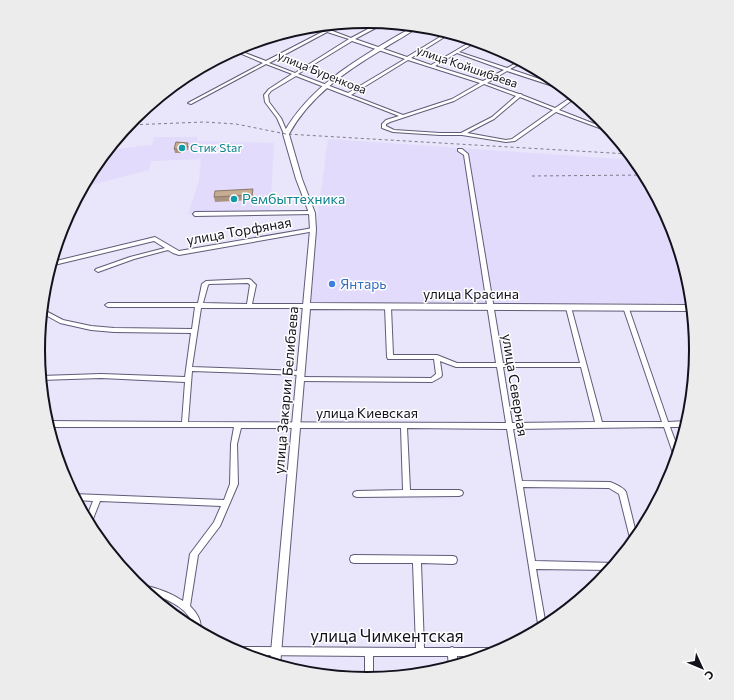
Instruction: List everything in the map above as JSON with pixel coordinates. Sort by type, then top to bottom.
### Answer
[{"type":"street","points":[[286,134],[279,118],[267,102],[266,95],[270,90],[295,73],[373,28]]},
{"type":"street","points":[[190,103],[324,31]]},
{"type":"street","name":"улица Койшибаева","points":[[328,31],[520,95],[599,127]]},
{"type":"street","points":[[286,134],[299,113],[325,86],[379,49],[409,31]]},
{"type":"street","points":[[348,94],[442,37]]},
{"type":"street","points":[[432,66],[470,45]]},
{"type":"street","points":[[456,52],[548,84]]},
{"type":"street","name":"улица Буренкова","points":[[243,53],[402,116]]},
{"type":"street","points":[[516,65],[484,84],[453,100],[388,121],[384,124],[384,127],[393,131],[462,134],[506,141],[513,140],[569,100]]},
{"type":"street","points":[[462,134],[493,118],[520,95]]},
{"type":"street","name":"улица Закарии Белибаева","points":[[275,659],[313,230],[312,213],[299,179],[286,134]]},
{"type":"street","name":"улица Северная","points":[[460,150],[466,154],[541,621]]},
{"type":"street","name":"улица Торфяная","points":[[195,214],[312,213]]},
{"type":"street","name":"улица Торфяная","points":[[57,263],[143,243],[151,239],[158,240],[179,253],[313,230]]},
{"type":"street","name":"улица Торфяная","points":[[98,270],[132,258],[170,248]]},
{"type":"street","points":[[184,424],[194,330],[199,306],[207,283],[249,281],[253,285],[249,306]]},
{"type":"street","name":"улица Красина","points":[[108,305],[686,308]]},
{"type":"street","points":[[388,307],[390,357],[437,358],[456,365],[584,365]]},
{"type":"street","points":[[569,308],[599,424]]},
{"type":"street","points":[[626,308],[674,447]]},
{"type":"street","points":[[47,314],[62,322],[91,328],[114,330],[194,330]]},
{"type":"street","points":[[189,369],[300,376],[432,380],[439,375],[437,358]]},
{"type":"street","points":[[47,378],[101,376],[188,380]]},
{"type":"street","name":"улица Киевская","points":[[54,424],[509,426],[680,424]]},
{"type":"street","points":[[186,606],[194,554],[217,524],[234,484],[234,444],[238,425]]},
{"type":"street","points":[[404,426],[407,492]]},
{"type":"street","points":[[520,484],[610,485],[615,487],[622,492],[632,533]]},
{"type":"street","points":[[357,494],[407,492],[459,493]]},
{"type":"street","points":[[81,497],[225,503]]},
{"type":"street","points":[[91,515],[98,498]]},
{"type":"street","points":[[354,560],[453,560]]},
{"type":"street","points":[[417,560],[420,651]]},
{"type":"street","points":[[532,565],[606,566]]},
{"type":"street","points":[[156,592],[186,606],[192,613],[197,624]]},
{"type":"street","name":"улица Чимкентская","points":[[254,651],[479,652]]},
{"type":"street","points":[[369,651],[369,672]]},
{"type":"street","points":[[452,651],[453,660]]},
{"type":"shaded area","points":[[154,137],[197,137],[197,141],[274,143],[270,212],[188,214],[199,181],[201,159],[151,161],[149,170],[90,185],[116,149],[152,145]]},
{"type":"shaded area","points":[[328,139],[626,159],[646,189],[656,208],[672,246],[683,287],[685,303],[306,302]]},
{"type":"building","points":[[176,142],[188,143],[187,147],[174,149]]},
{"type":"building","points":[[253,189],[252,195],[214,197],[215,191]]},
{"type":"railway","points":[[137,125],[204,122],[236,124],[286,134],[622,154]]},
{"type":"railway","points":[[532,176],[637,175]]},
{"type":"place","name":"Стик Star","points":[[182,148]]},
{"type":"place","name":"Рембыттехника","points":[[234,199]]},
{"type":"place","name":"Янтарь","points":[[332,284]]}]
